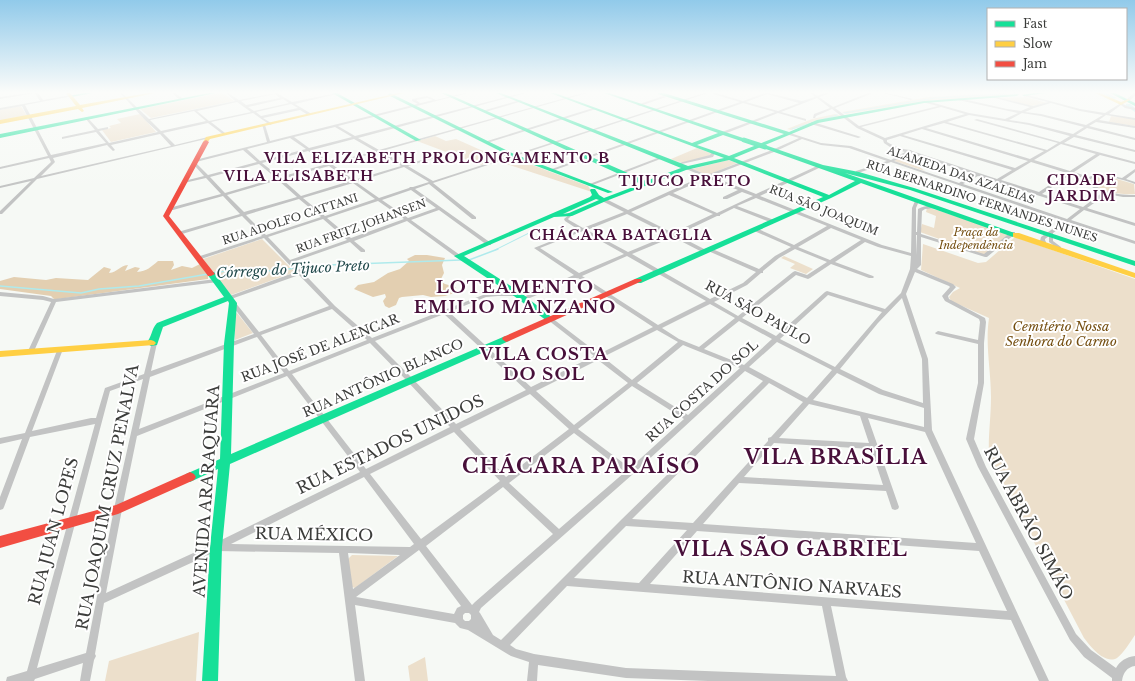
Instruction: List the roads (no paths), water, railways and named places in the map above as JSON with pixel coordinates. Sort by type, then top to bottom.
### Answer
[{"type":"main road","points":[[0,136],[55,125]]},
{"type":"main road","points":[[231,301],[166,216],[208,138],[256,125]]},
{"type":"main road","points":[[391,125],[418,140]]},
{"type":"main road","points":[[453,125],[512,155],[589,185],[610,192],[623,193]]},
{"type":"main road","points":[[515,125],[644,182]]},
{"type":"main road","name":"RUA SÃO JOAQUIM","points":[[579,125],[681,167]]},
{"type":"main road","points":[[637,125],[692,145],[730,156],[830,197]]},
{"type":"main road","points":[[699,125],[744,140],[765,151],[858,177],[917,207]]},
{"type":"main road","points":[[762,125],[786,131]]},
{"type":"main road","points":[[730,156],[800,125]]},
{"type":"main road","points":[[692,145],[722,133]]},
{"type":"main road","points":[[458,256],[489,244],[550,216],[600,198],[623,193],[644,182],[681,167],[730,156],[765,151]]},
{"type":"main road","points":[[819,167],[917,207],[932,207],[1092,259],[1135,271]]},
{"type":"main road","name":"RUA BERNARDINO FERNANDES NUNES","points":[[858,177],[915,190],[1050,234],[1135,264]]},
{"type":"main road","name":"RUA ANTÔNIO BLANCO","points":[[0,542],[118,509],[754,228],[830,197],[858,177]]},
{"type":"main road","points":[[550,216],[570,215],[610,192],[644,182]]},
{"type":"main road","points":[[589,185],[600,198]]},
{"type":"main road","points":[[458,256],[520,296],[550,319]]},
{"type":"main road","points":[[1092,259],[1115,270],[1135,276]]},
{"type":"main road","points":[[1115,270],[1114,266],[1124,267]]},
{"type":"main road","name":"RUA JOAQUIM CRUZ PENALVA","points":[[154,343],[158,328],[164,323],[231,301]]},
{"type":"main road","name":"AVENIDA ARARAQUARA","points":[[210,681],[216,547],[225,461],[231,301]]},
{"type":"main road","points":[[0,354],[154,343]]},
{"type":"street","points":[[1,210],[53,162],[33,125]]},
{"type":"street","points":[[93,125],[113,150]]},
{"type":"street","points":[[152,125],[174,146]]},
{"type":"street","points":[[0,168],[195,125]]},
{"type":"street","points":[[212,125],[224,134]]},
{"type":"street","points":[[266,125],[269,143]]},
{"type":"street","points":[[339,125],[195,163],[289,263],[410,380],[505,481],[506,485],[559,534]]},
{"type":"street","points":[[185,182],[403,125]]},
{"type":"street","points":[[171,209],[471,125]]},
{"type":"street","points":[[486,142],[542,125]]},
{"type":"street","name":"RUA ADOLFO CATTANI","points":[[199,258],[431,181],[609,125]]},
{"type":"street","points":[[551,170],[677,125]]},
{"type":"street","points":[[722,133],[744,125]]},
{"type":"street","points":[[824,125],[859,137]]},
{"type":"street","points":[[855,125],[910,152],[1135,225]]},
{"type":"street","points":[[858,127],[867,125]]},
{"type":"street","points":[[886,141],[935,125]]},
{"type":"street","points":[[955,125],[1047,151]]},
{"type":"street","points":[[996,125],[1135,163]]},
{"type":"street","points":[[1032,125],[1135,151]]},
{"type":"street","points":[[1078,125],[1135,139]]},
{"type":"street","points":[[998,180],[1033,161],[1091,125]]},
{"type":"street","points":[[1121,125],[1135,127]]},
{"type":"street","points":[[334,126],[431,181],[430,184],[474,218]]},
{"type":"street","points":[[63,138],[107,128]]},
{"type":"street","points":[[923,128],[1088,178],[1098,175],[1124,179],[1135,183]]},
{"type":"street","name":"ALAMEDA DAS AZALEIAS","points":[[786,131],[821,144],[850,147],[1135,244]]},
{"type":"street","points":[[901,135],[1016,170]]},
{"type":"street","points":[[291,137],[377,200],[458,256]]},
{"type":"street","points":[[0,187],[208,138]]},
{"type":"street","points":[[765,151],[802,138]]},
{"type":"street","points":[[244,149],[363,251]]},
{"type":"street","points":[[858,177],[910,152]]},
{"type":"street","points":[[1039,194],[1100,153]]},
{"type":"street","points":[[180,233],[441,155]]},
{"type":"street","points":[[681,167],[712,156],[730,156]]},
{"type":"street","points":[[730,156],[707,176],[625,212],[536,248],[658,328],[682,342],[745,368],[807,401],[928,430]]},
{"type":"street","points":[[589,185],[661,158]]},
{"type":"street","points":[[920,166],[930,174]]},
{"type":"street","name":"RUA SÃO JOAQUIM","points":[[681,167],[707,176],[865,240],[889,249],[919,257]]},
{"type":"street","name":"RUA JOSÉ DE ALENCAR","points":[[134,434],[287,373],[491,295],[520,296],[578,276],[718,215],[819,167]]},
{"type":"street","points":[[1124,179],[1135,170]]},
{"type":"street","points":[[960,184],[978,174]]},
{"type":"street","points":[[1088,178],[1087,180],[1092,186],[1106,192],[1135,196]]},
{"type":"street","points":[[411,188],[489,244]]},
{"type":"street","points":[[725,198],[742,190]]},
{"type":"street","points":[[1050,234],[1051,245],[1042,241],[1043,238],[1085,209],[1106,192]]},
{"type":"street","points":[[669,193],[718,215]]},
{"type":"street","points":[[600,198],[673,235],[761,272]]},
{"type":"street","points":[[0,203],[1,210]]},
{"type":"street","points":[[735,207],[772,221]]},
{"type":"street","points":[[642,587],[692,528],[836,370],[886,311],[903,294],[913,269],[917,207]]},
{"type":"street","name":"RUA FRITZ JOHANSEN","points":[[289,263],[440,208]]},
{"type":"street","name":"RUA SÃO PAULO","points":[[570,215],[566,220],[659,271],[776,340],[881,392],[926,406]]},
{"type":"street","name":"RUA ESTADOS UNIDOS","points":[[102,600],[216,547],[711,302],[745,284],[777,257],[830,226]]},
{"type":"street","points":[[754,228],[830,262],[871,276]]},
{"type":"street","points":[[916,234],[985,256],[1015,234]]},
{"type":"street","points":[[913,269],[918,265],[919,257],[916,234]]},
{"type":"street","points":[[700,349],[794,273],[808,276],[865,240]]},
{"type":"street","name":"RUA ABRÃO SIMÃO","points":[[913,269],[951,285],[953,287],[945,296],[947,300],[982,318],[981,382],[970,440],[982,467],[1073,637],[1080,647],[1117,678]]},
{"type":"street","points":[[299,272],[231,301],[324,418],[364,473],[473,612],[490,638]]},
{"type":"street","points":[[0,294],[43,298],[54,301],[213,276]]},
{"type":"street","name":"RUA COSTA DO SOL","points":[[473,612],[478,605],[630,472],[827,293],[886,311]]},
{"type":"street","points":[[903,294],[925,359],[928,430],[1044,681]]},
{"type":"street","points":[[31,351],[54,301]]},
{"type":"street","points":[[146,374],[333,307]]},
{"type":"street","points":[[445,312],[573,429],[630,472]]},
{"type":"street","points":[[550,319],[632,383],[689,419]]},
{"type":"street","points":[[938,333],[981,343]]},
{"type":"street","points":[[349,598],[573,429],[682,342]]},
{"type":"street","name":"RUA JOAQUIM CRUZ PENALVA","points":[[85,681],[102,600],[118,509],[146,374],[154,343]]},
{"type":"street","points":[[0,507],[60,349]]},
{"type":"street","name":"RUA JUAN LOPES","points":[[30,678],[107,390],[146,374]]},
{"type":"street","points":[[502,646],[567,582],[624,522],[768,380]]},
{"type":"street","points":[[863,415],[895,507]]},
{"type":"street","points":[[0,441],[91,421],[98,421]]},
{"type":"street","points":[[771,440],[873,446]]},
{"type":"street","points":[[736,480],[888,488]]},
{"type":"street","points":[[624,522],[692,528],[981,547]]},
{"type":"street","name":"RUA MÉXICO","points":[[216,547],[411,551]]},
{"type":"street","points":[[342,550],[360,681]]},
{"type":"street","name":"RUA ANTÔNIO NARVAES","points":[[567,582],[1014,616]]},
{"type":"street","points":[[349,598],[458,619],[463,626],[469,626],[514,653],[534,659],[626,677],[842,681],[826,602]]},
{"type":"street","points":[[458,619],[463,610],[473,612]]},
{"type":"street","points":[[469,626],[474,622],[473,612]]},
{"type":"street","points":[[11,681],[30,678],[91,656]]},
{"type":"street","points":[[532,681],[534,659]]},
{"type":"street","points":[[1117,678],[1124,665],[1134,660]]},
{"type":"waterway","name":"Córrego do Tijuco Preto","points":[[792,129],[806,125]]},
{"type":"waterway","name":"Córrego do Tijuco Preto","points":[[495,250],[533,231]]},
{"type":"waterway","name":"Córrego do Tijuco Preto","points":[[469,260],[498,249]]},
{"type":"waterway","name":"Córrego do Tijuco Preto","points":[[212,273],[234,270],[267,271],[328,265],[461,260]]},
{"type":"waterway","name":"Córrego do Tijuco Preto","points":[[0,286],[81,293],[99,289],[139,286],[208,274]]},
{"type":"district","name":"VILA ELIZABETH PROLONGAMENTO B","points":[[437,158]]},
{"type":"district","name":"VILA ELISABETH","points":[[299,176]]},
{"type":"district","name":"TIJUCO PRETO","points":[[685,181]]},
{"type":"district","name":"CIDADE JARDIM","points":[[1082,188]]},
{"type":"district","name":"CHÁCARA BATAGLIA","points":[[621,235]]},
{"type":"district","name":"LOTEAMENTO EMILIO MANZANO","points":[[515,297]]},
{"type":"district","name":"VILA COSTA DO SOL","points":[[544,364]]},
{"type":"district","name":"VILA BRASÍLIA","points":[[836,457]]},
{"type":"district","name":"CHÁCARA PARAÍSO","points":[[581,466]]},
{"type":"district","name":"VILA SÃO GABRIEL","points":[[791,549]]},
{"type":"park label","name":"Praça da Independência","points":[[976,238]]},
{"type":"park label","name":"Cemitério Nossa Senhora do Carmo","points":[[1061,334]]}]
